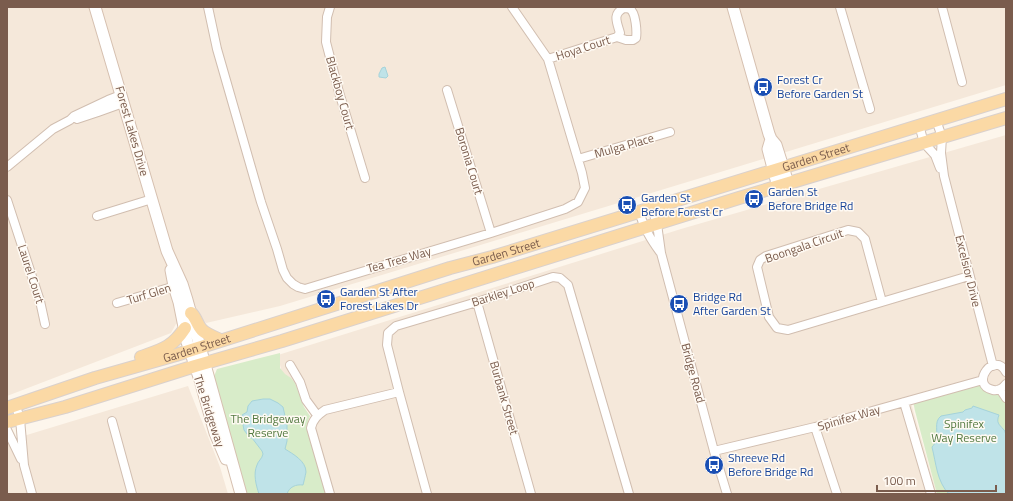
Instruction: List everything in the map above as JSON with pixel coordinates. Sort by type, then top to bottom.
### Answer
[{"type":"main road","name":"Garden Street","points":[[12,407],[96,378],[176,355],[450,268],[492,257],[1006,99]]},
{"type":"main road","name":"Garden Street","points":[[7,422],[65,407],[783,185],[1006,118]]},
{"type":"main road","points":[[191,313],[202,330],[220,340]]},
{"type":"main road","points":[[96,378],[99,372],[108,367],[163,350],[175,341],[185,328]]},
{"type":"street","name":"Forest Lakes Drive","points":[[95,7],[168,255],[178,285],[191,313],[195,348]]},
{"type":"street","name":"Tea Tree Way","points":[[208,7],[217,49],[261,202],[283,270],[287,278],[293,284],[305,289],[565,210],[578,202],[585,188],[582,173],[548,59],[512,7]]},
{"type":"street","name":"Blackboy Court","points":[[330,7],[327,17],[326,42],[339,92],[365,178]]},
{"type":"street","points":[[733,7],[770,139],[768,149],[778,168],[783,185]]},
{"type":"street","points":[[840,7],[870,109]]},
{"type":"street","points":[[942,7],[962,82]]},
{"type":"street","name":"Hoya Court","points":[[548,59],[617,37]]},
{"type":"street","name":"Boronia Court","points":[[447,90],[492,233]]},
{"type":"street","points":[[7,167],[53,129],[70,120],[74,116],[108,100],[122,99]]},
{"type":"street","name":"Excelsior Drive","points":[[936,120],[942,137],[941,153],[944,176],[993,366]]},
{"type":"street","name":"Excelsior Drive","points":[[919,125],[924,142],[935,155],[944,176]]},
{"type":"street","name":"Mulga Place","points":[[578,159],[670,132]]},
{"type":"street","points":[[97,216],[152,199]]},
{"type":"street","name":"Laurel Court","points":[[7,200],[40,301],[45,324]]},
{"type":"street","name":"Bridge Road","points":[[652,208],[657,224],[661,253],[727,494]]},
{"type":"street","name":"Bridge Road","points":[[639,212],[644,228],[651,241],[661,253]]},
{"type":"street","name":"Boongala Circuit","points":[[882,302],[865,239],[858,232],[848,230],[766,256],[760,260],[757,267],[769,317],[777,328],[788,330],[882,302],[969,276]]},
{"type":"street","name":"Barkley Loop","points":[[427,494],[387,345],[388,332],[396,326],[477,302],[553,277],[560,278],[568,285],[629,494]]},
{"type":"street","name":"Forest Lakes Drive","points":[[178,285],[179,302],[187,342],[195,348]]},
{"type":"street","name":"Turf Glen","points":[[117,303],[178,285]]},
{"type":"street","name":"Burbank Street","points":[[477,302],[531,494]]},
{"type":"street","name":"The Bridgeway","points":[[195,348],[242,494]]},
{"type":"street","name":"The Bridgeway","points":[[200,365],[200,380],[214,433],[228,466],[236,494]]},
{"type":"street","points":[[290,366],[300,382],[306,400],[317,415]]},
{"type":"street","points":[[1006,372],[1001,367],[997,366],[987,368],[984,372],[983,380],[985,385],[991,390],[996,390],[1003,386],[1006,398]]},
{"type":"street","name":"Spinifex Way","points":[[714,451],[815,427],[983,380]]},
{"type":"street","points":[[330,494],[312,428],[313,421],[317,415],[325,410],[399,392]]},
{"type":"street","points":[[904,402],[932,494]]},
{"type":"street","points":[[12,407],[20,419],[24,465],[32,494]]},
{"type":"street","points":[[112,421],[132,494]]},
{"type":"street","points":[[815,427],[837,494]]},
{"type":"street","points":[[7,430],[24,465]]},
{"type":"shaded area","points":[[7,7],[1006,7],[1006,85],[280,306],[206,323],[199,318],[176,324],[171,333],[7,396]]},
{"type":"shaded area","points":[[1006,135],[1006,404],[979,385],[911,403],[937,494],[325,494],[306,426],[311,415],[282,374],[278,355],[681,229]]},
{"type":"shaded area","points":[[188,386],[220,467],[228,494],[7,494],[7,441]]},
{"type":"green space","name":"The Bridgeway Reserve","points":[[280,353],[280,368],[295,383],[304,407],[310,416],[308,428],[326,494],[245,494],[213,379],[217,369]]},
{"type":"green space","name":"Spinifex Way Reserve","points":[[975,384],[1005,398],[1006,400],[1006,494],[937,494],[913,401]]},
{"type":"water","points":[[385,67],[388,76],[386,78],[379,77],[382,68]]},
{"type":"water","points":[[270,399],[283,407],[287,425],[287,441],[285,449],[304,464],[306,472],[303,485],[293,486],[287,494],[259,494],[257,487],[255,476],[256,468],[263,454],[252,438],[250,438],[244,430],[243,425],[245,422],[242,415],[247,412],[248,406],[252,401]]},
{"type":"water","name":"Spinifex Way Reserve","points":[[973,406],[999,415],[998,423],[1006,434],[1006,494],[949,494],[939,478],[932,447],[937,438],[937,421],[941,416],[963,412],[972,408]]},
{"type":"place","name":"Forest Cr Before Garden St","points":[[763,87]]},
{"type":"place","name":"Garden St Before Bridge Rd","points":[[754,199]]},
{"type":"place","name":"Garden St Before Forest Cr","points":[[627,205]]},
{"type":"place","name":"Garden St After Forest Lakes Dr","points":[[326,299]]},
{"type":"place","name":"Bridge Rd After Garden St","points":[[679,304]]},
{"type":"place","name":"Shreeve Rd Before Bridge Rd","points":[[714,465]]}]
